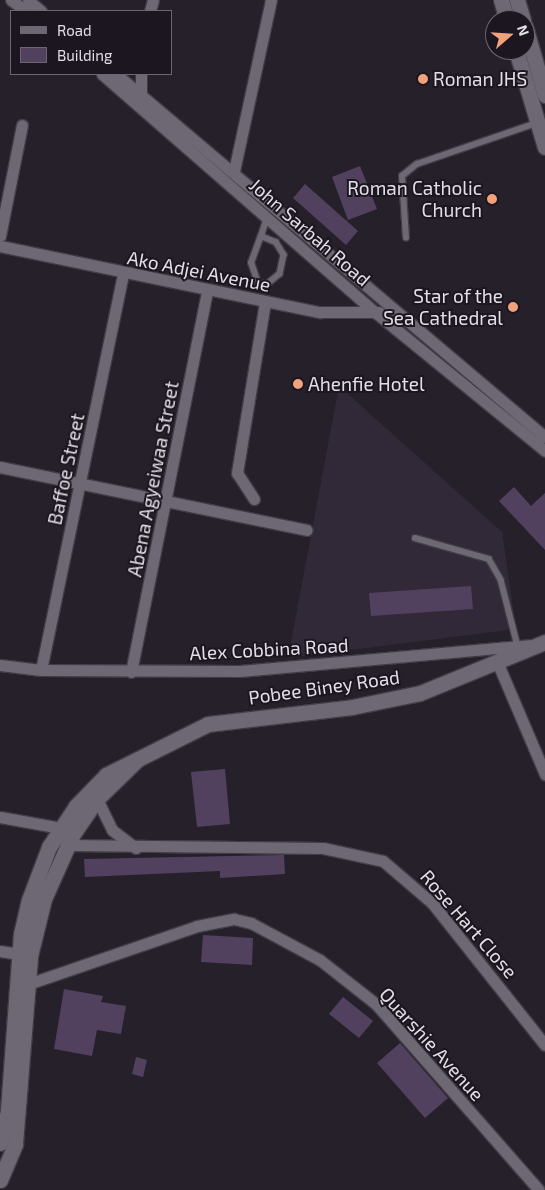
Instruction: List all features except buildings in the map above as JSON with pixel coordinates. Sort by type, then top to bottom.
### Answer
[{"type":"street","points":[[11,0],[25,10]]},
{"type":"street","points":[[28,0],[41,10]]},
{"type":"street","points":[[234,171],[271,0]]},
{"type":"street","points":[[519,60],[545,148]]},
{"type":"street","points":[[535,60],[545,95]]},
{"type":"street","name":"John Sarbah Road","points":[[103,75],[376,313],[545,452]]},
{"type":"street","name":"John Sarbah Road","points":[[117,75],[234,171],[392,311],[545,437]]},
{"type":"street","points":[[141,75],[141,94]]},
{"type":"street","points":[[0,236],[22,125]]},
{"type":"street","name":"Ako Adjei Avenue","points":[[0,246],[207,292],[320,312],[376,313],[392,311]]},
{"type":"street","name":"Baffoe Street","points":[[41,670],[82,484],[123,274]]},
{"type":"street","name":"Abena Agyeiwaa Street","points":[[131,672],[167,502],[207,292]]},
{"type":"street","points":[[254,499],[237,473],[265,302]]},
{"type":"street","points":[[0,467],[307,530]]},
{"type":"street","name":"Alex Cobbina Road","points":[[0,665],[41,670],[131,672],[308,666],[542,643]]},
{"type":"street","name":"Pobee Biney Road","points":[[0,1143],[8,1110],[19,954],[29,900],[61,828],[106,775],[125,761],[138,759],[208,724],[389,700],[498,664],[542,643]]},
{"type":"street","points":[[498,664],[545,774]]},
{"type":"street","name":"Pobee Biney Road","points":[[0,1180],[15,1144],[20,1111],[28,984],[33,938],[44,900],[68,845],[97,800],[138,759]]},
{"type":"street","points":[[97,800],[112,830],[138,849]]},
{"type":"street","points":[[0,817],[61,828]]},
{"type":"street","name":"Rose Hart Close","points":[[68,845],[138,849],[323,848],[383,861],[432,903],[545,1045]]},
{"type":"street","name":"Quarshie Avenue","points":[[28,984],[197,926],[234,920],[252,922],[320,960],[376,1004],[539,1190]]},
{"type":"street","points":[[0,950],[19,954]]},
{"type":"lane","points":[[406,238],[402,176],[418,164],[537,123]]},
{"type":"lane","points":[[261,236],[276,242],[284,255],[280,274],[267,285],[258,283],[251,263],[267,217]]},
{"type":"lane","points":[[415,538],[489,559],[501,580],[518,646]]},
{"type":"shaded area","points":[[339,386],[502,532],[516,629],[288,658]]},
{"type":"place","name":"Roman JHS","points":[[423,79]]},
{"type":"place","name":"Roman Catholic Church","points":[[492,199]]},
{"type":"place","name":"Star of the Sea Cathedral","points":[[513,307]]},
{"type":"place","name":"Ahenfie Hotel","points":[[298,384]]}]
